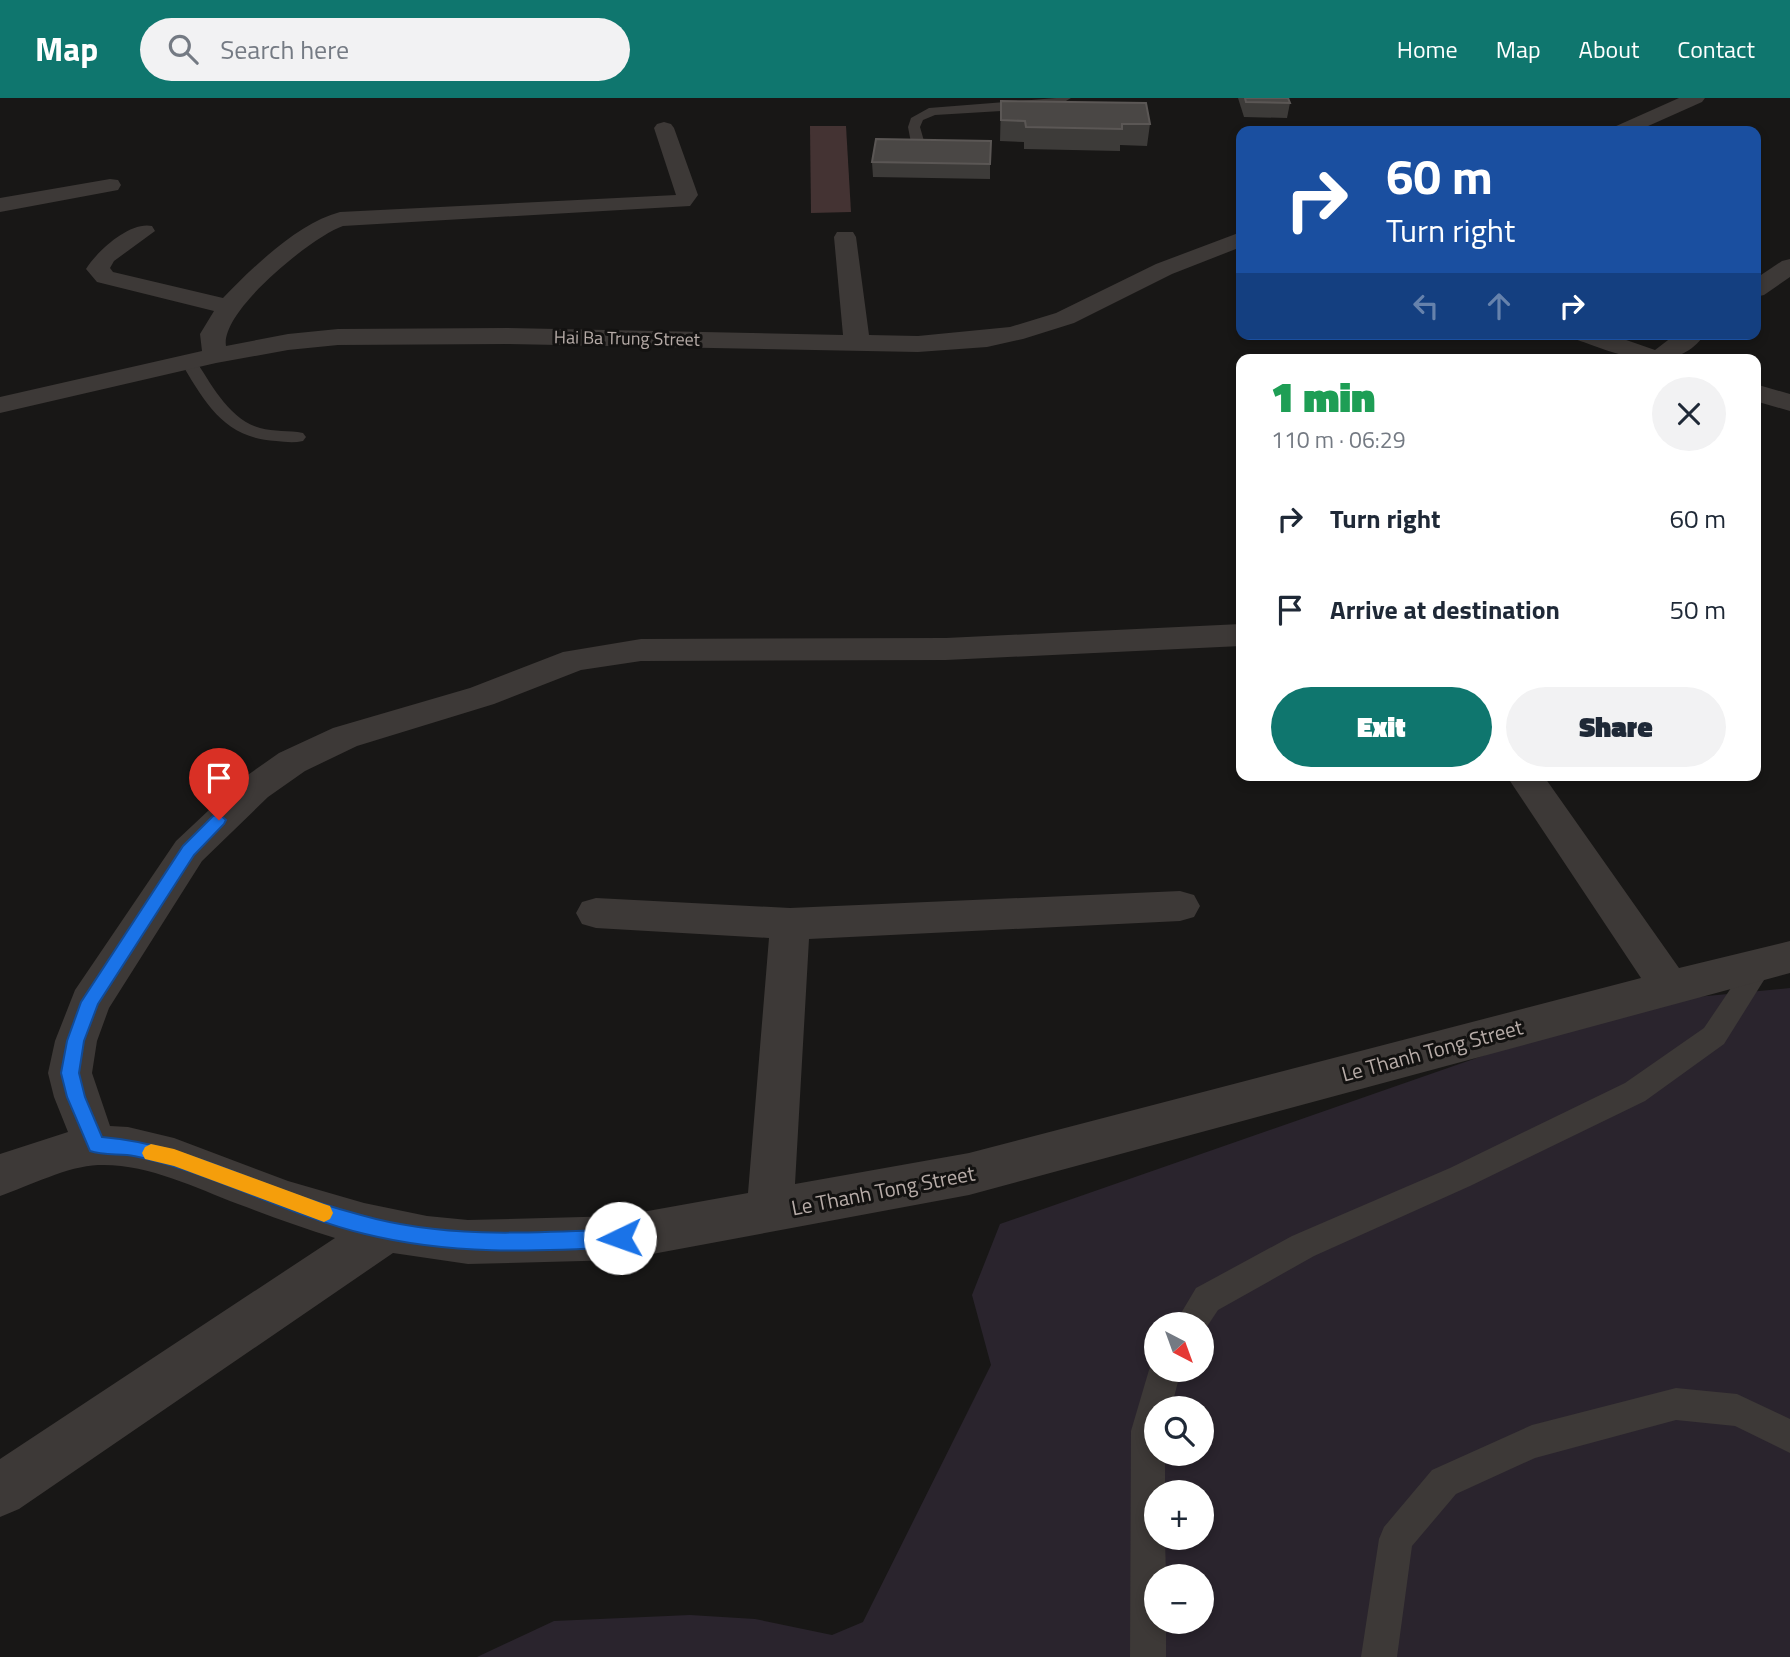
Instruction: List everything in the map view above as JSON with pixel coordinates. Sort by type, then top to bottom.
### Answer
[{"type":"street","points":[[1632,126],[1695,98]]},
{"type":"street","points":[[216,355],[211,341],[213,333],[229,307],[304,240],[326,224],[340,219],[682,201],[687,195],[664,128]]},
{"type":"street","points":[[0,205],[110,185]]},
{"type":"street","points":[[144,230],[105,257],[98,269],[105,276],[229,307]]},
{"type":"street","points":[[845,237],[857,343]]},
{"type":"street","name":"Hai Ba Trung Street","points":[[0,404],[216,355],[288,342],[377,335],[857,343],[948,342],[1014,334],[1065,318],[1164,269],[1236,241]]},
{"type":"street","points":[[1761,286],[1790,265]]},
{"type":"street","points":[[1602,340],[1643,354]]},
{"type":"street","points":[[1665,354],[1685,340]]},
{"type":"street","points":[[1761,393],[1790,403]]},
{"type":"street","points":[[96,1145],[76,1097],[70,1073],[76,1041],[90,1002],[189,850],[255,788],[315,749],[345,737],[482,696],[575,660],[641,650],[946,649],[1236,635]]},
{"type":"street","points":[[1528,781],[1670,987]]},
{"type":"street","points":[[596,914],[790,924],[1180,906]]},
{"type":"street","points":[[770,1211],[790,924]]},
{"type":"street","name":"Le Thanh Tong Street","points":[[0,1175],[96,1145],[128,1147],[174,1158],[288,1202],[387,1230],[467,1242],[620,1238],[969,1174],[1775,961]]},
{"type":"street","points":[[0,1490],[387,1230]]},
{"type":"lane","points":[[919,148],[914,127],[918,118],[933,111],[1054,104],[1066,98]]},
{"type":"lane","points":[[188,361],[221,410],[241,426],[257,433],[297,437]]},
{"type":"lane","points":[[1199,1312],[1207,1299],[1303,1246],[1460,1177],[1635,1092],[1714,1036],[1775,961]]},
{"type":"lane","points":[[1147,1657],[1148,1431],[1162,1382]]},
{"type":"lane","points":[[1378,1657],[1396,1539],[1444,1482],[1532,1442],[1676,1404],[1737,1410],[1790,1436]]},
{"type":"shaded area","points":[[810,126],[846,126],[851,212],[811,213]]},
{"type":"shaded area","points":[[1790,988],[1790,1657],[477,1657],[554,1621],[690,1615],[755,1619],[832,1635],[863,1622],[991,1365],[972,1295],[1000,1224],[1634,1003]]},
{"type":"building","points":[[1245,98],[1288,98],[1290,103],[1246,102]]},
{"type":"building","points":[[1001,101],[1146,103],[1150,124],[1122,124],[1122,129],[1026,127],[1025,121],[1001,120]]},
{"type":"building","points":[[876,139],[991,141],[990,164],[872,162]]},
{"type":"slow traffic","points":[[151,1153],[174,1158],[324,1213]]},
{"type":"route","points":[[219,820],[189,850],[90,1002],[76,1041],[70,1073],[76,1097],[96,1145],[128,1147],[174,1158],[288,1202],[364,1225],[427,1238],[467,1242],[539,1242],[620,1238]]}]
